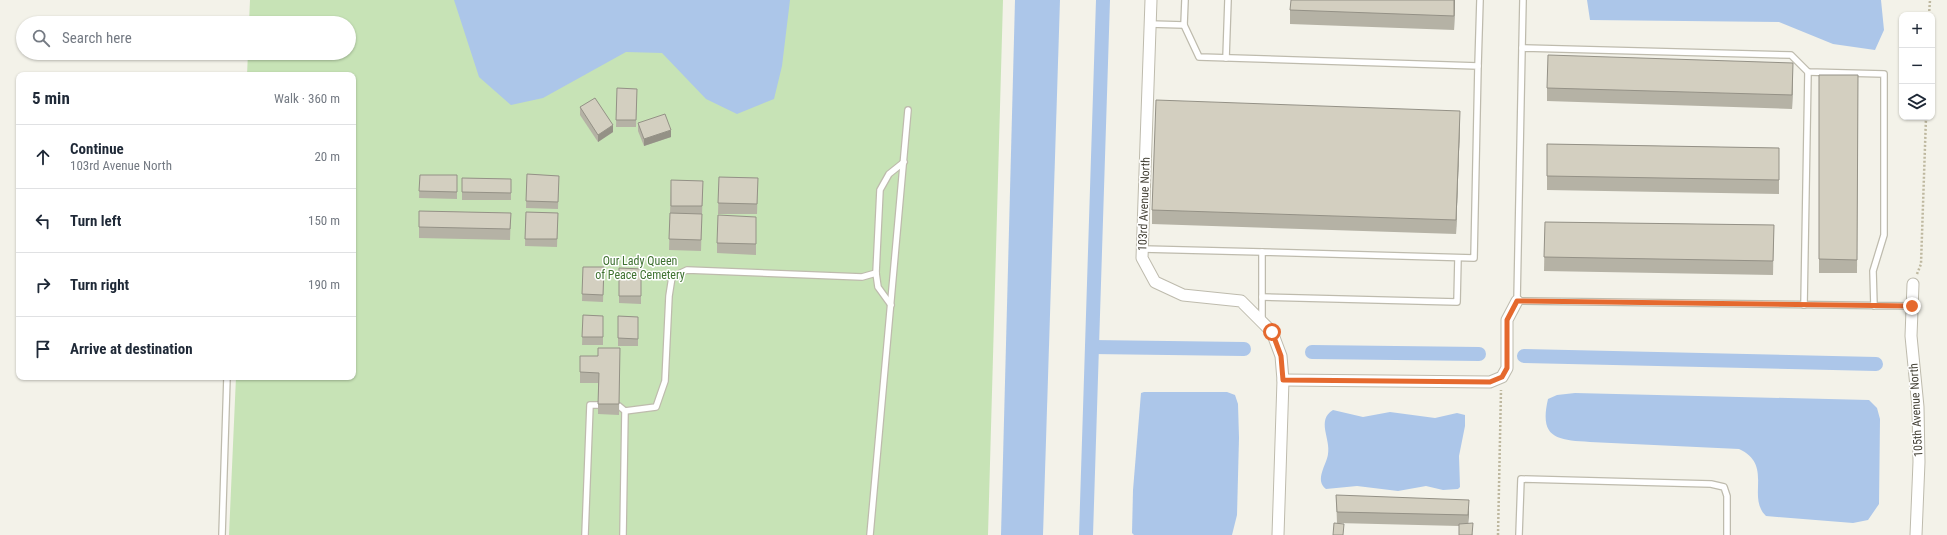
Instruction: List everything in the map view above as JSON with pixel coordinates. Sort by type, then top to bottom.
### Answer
[{"type":"street","name":"103rd Avenue North","points":[[1151,0],[1142,258],[1155,282],[1183,295],[1241,301],[1272,332],[1279,350],[1283,380],[1278,535]]},
{"type":"street","name":"105th Avenue North","points":[[1913,284],[1911,336],[1918,407],[1916,535]]},
{"type":"street","points":[[1283,380],[1490,382],[1502,377],[1507,368],[1507,320],[1517,301]]},
{"type":"lane","points":[[1185,0],[1184,25],[1199,57],[1478,66]]},
{"type":"lane","points":[[1226,58],[1228,0]]},
{"type":"lane","points":[[1143,249],[1474,258],[1480,0]]},
{"type":"lane","points":[[1523,0],[1517,301],[1912,306]]},
{"type":"lane","points":[[1150,24],[1184,25]]},
{"type":"lane","points":[[1522,48],[1792,55],[1808,72],[1804,305]]},
{"type":"lane","points":[[1808,72],[1884,74],[1884,235],[1873,271],[1874,306]]},
{"type":"lane","points":[[870,535],[908,110]]},
{"type":"lane","points":[[891,305],[878,287],[876,273],[880,190],[889,174],[904,162]]},
{"type":"lane","points":[[1262,252],[1262,322]]},
{"type":"lane","points":[[1262,297],[1457,302],[1458,258]]},
{"type":"lane","points":[[619,406],[625,411],[656,407],[665,381],[669,296],[672,277],[687,270],[862,277],[876,273]]},
{"type":"lane","points":[[222,535],[227,380]]},
{"type":"lane","points":[[585,535],[590,405],[598,405]]},
{"type":"lane","points":[[623,535],[625,411]]},
{"type":"lane","points":[[1519,535],[1521,479],[1712,484],[1724,487],[1727,496],[1727,535]]},
{"type":"path","points":[[1929,12],[1930,0]]},
{"type":"path","points":[[1913,284],[1921,264],[1926,120]]},
{"type":"path","points":[[1498,535],[1502,377]]},
{"type":"green space","name":"Our Lady Queen of Peace Cemetery","points":[[250,0],[1003,0],[988,535],[229,535],[236,380],[356,380],[356,72],[247,72],[248,60],[356,60],[356,16],[249,16]]},
{"type":"water","points":[[454,0],[790,0],[782,66],[774,99],[737,114],[706,99],[662,53],[626,52],[543,98],[511,105],[479,77]]},
{"type":"water","points":[[1015,0],[1060,0],[1043,535],[1001,535]]},
{"type":"water","points":[[1587,0],[1881,0],[1884,30],[1875,50],[1833,44],[1779,22],[1590,20]]},
{"type":"water","points":[[1227,392],[1235,395],[1238,404],[1239,438],[1237,515],[1232,535],[1134,535],[1132,533],[1133,490],[1141,393]]},
{"type":"water","points":[[1575,393],[1869,400],[1877,408],[1880,419],[1879,504],[1868,520],[1853,523],[1766,516],[1758,500],[1758,472],[1755,464],[1749,456],[1739,449],[1578,441],[1559,438],[1548,429],[1546,422],[1548,399],[1557,395]]},
{"type":"water","points":[[1333,410],[1363,417],[1390,412],[1435,418],[1457,413],[1465,415],[1465,426],[1459,456],[1460,487],[1458,489],[1443,490],[1426,486],[1398,491],[1357,486],[1326,489],[1321,481],[1322,472],[1328,454],[1325,419]]},
{"type":"building","points":[[1291,0],[1454,0],[1454,16],[1290,10]]},
{"type":"building","points":[[1548,55],[1793,63],[1792,95],[1547,88]]},
{"type":"building","points":[[1819,75],[1858,75],[1857,260],[1819,259]]},
{"type":"building","points":[[617,88],[637,89],[636,120],[616,120]]},
{"type":"building","points":[[595,98],[613,125],[598,135],[580,107]]},
{"type":"building","points":[[1156,100],[1460,111],[1456,220],[1152,210]]},
{"type":"building","points":[[665,114],[671,130],[644,139],[638,123]]},
{"type":"building","points":[[1547,144],[1779,148],[1779,180],[1547,176]]},
{"type":"building","points":[[527,174],[559,176],[558,202],[526,201]]},
{"type":"building","points":[[420,175],[457,175],[457,192],[419,191]]},
{"type":"building","points":[[719,177],[758,178],[757,204],[718,203]]},
{"type":"building","points":[[462,178],[511,179],[511,193],[462,192]]},
{"type":"building","points":[[671,180],[703,181],[702,206],[671,206]]},
{"type":"building","points":[[419,211],[511,213],[510,229],[419,227]]},
{"type":"building","points":[[526,212],[558,213],[557,239],[525,239]]},
{"type":"building","points":[[670,213],[702,214],[701,240],[669,239]]},
{"type":"building","points":[[718,215],[756,217],[756,244],[717,243]]},
{"type":"building","points":[[1545,222],[1774,225],[1773,261],[1544,257]]},
{"type":"building","points":[[583,267],[604,267],[603,295],[582,294]]},
{"type":"building","points":[[619,268],[641,269],[641,296],[619,296]]},
{"type":"building","points":[[583,315],[603,316],[603,337],[582,337]]},
{"type":"building","points":[[618,316],[638,317],[638,339],[618,338]]},
{"type":"building","points":[[598,348],[620,348],[619,404],[598,404],[599,373],[580,372],[580,356],[598,356]]},
{"type":"building","points":[[1336,495],[1469,500],[1468,515],[1337,512]]},
{"type":"building","points":[[1334,523],[1344,524],[1343,535],[1333,535]]},
{"type":"building","points":[[1473,523],[1472,535],[1459,535],[1459,524]]},
{"type":"waterway","points":[[1086,535],[1103,0]]},
{"type":"waterway","points":[[1092,347],[1244,349]]},
{"type":"waterway","points":[[1312,352],[1479,354]]},
{"type":"waterway","points":[[1524,356],[1876,364]]},
{"type":"route","points":[[1272,332],[1281,356],[1283,380],[1490,382],[1502,377],[1507,368],[1507,320],[1517,301],[1912,306]]}]
